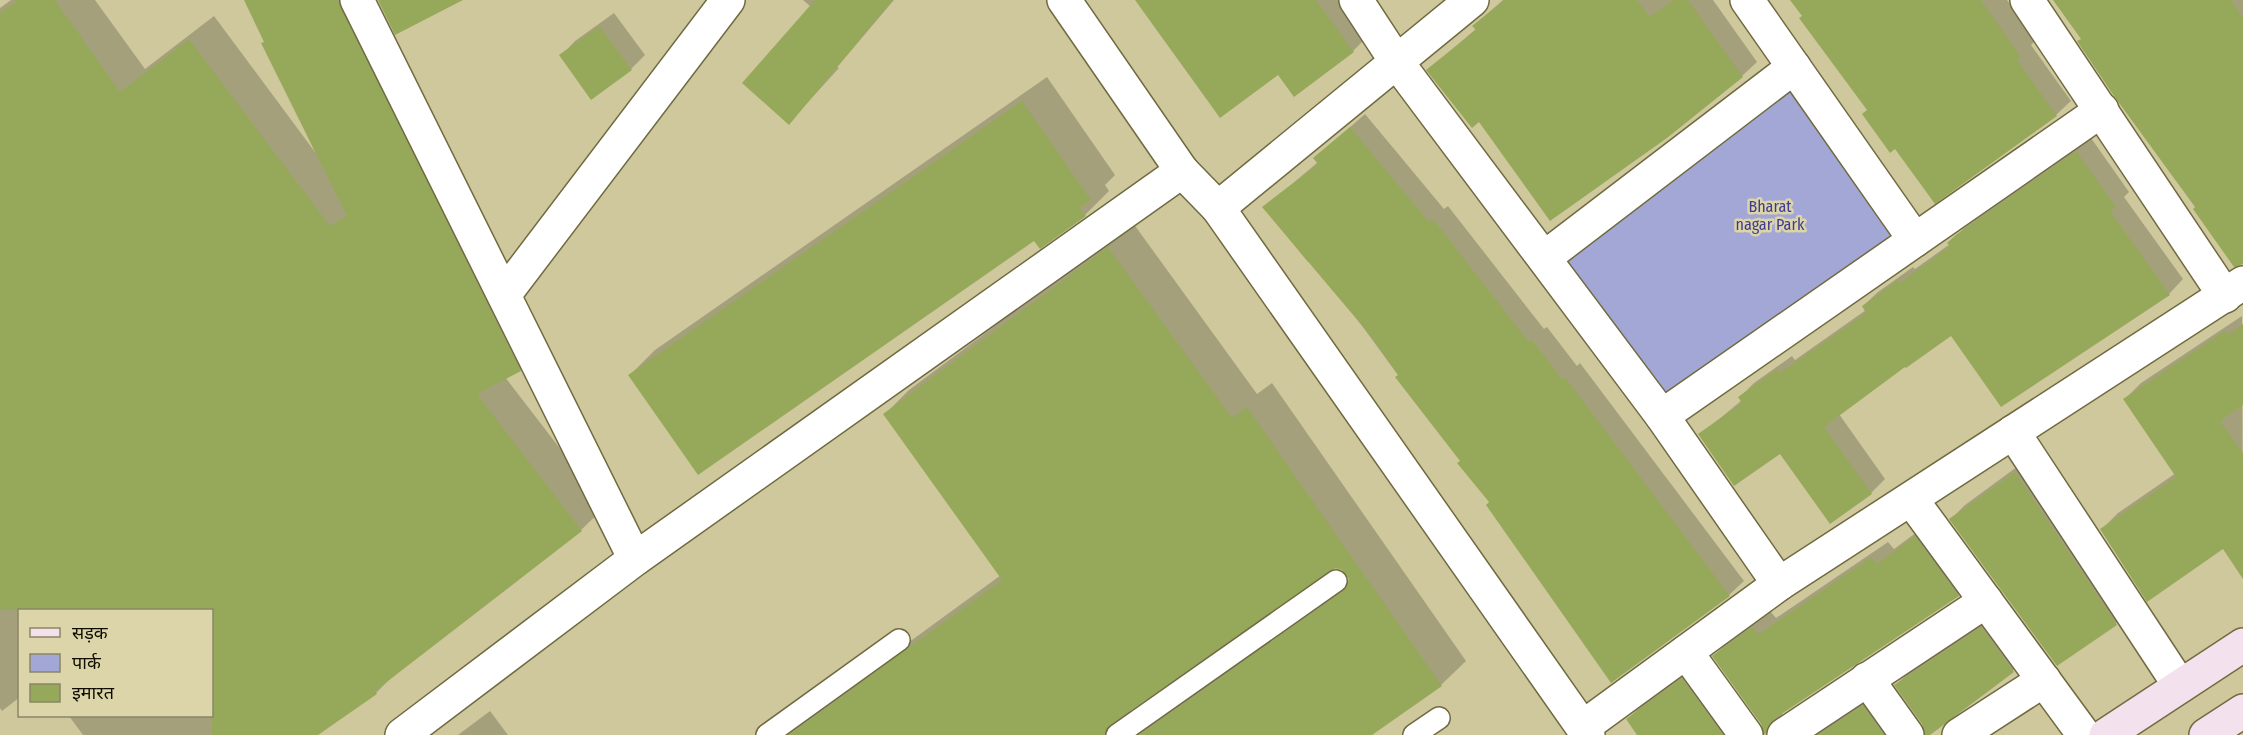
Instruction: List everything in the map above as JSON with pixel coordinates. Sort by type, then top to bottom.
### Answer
[{"type":"street","points":[[357,0],[635,559]]},
{"type":"street","points":[[504,295],[728,0]]},
{"type":"street","points":[[1064,0],[1182,171],[1218,208],[1586,731],[1686,652],[1779,584],[2234,289],[2102,110],[2027,0]]},
{"type":"street","points":[[1356,0],[1396,61],[1662,416],[1779,584]]},
{"type":"street","points":[[1218,208],[1472,0]]},
{"type":"street","points":[[1747,0],[1915,240]]},
{"type":"street","points":[[1544,258],[1794,67]]},
{"type":"street","points":[[1662,416],[2102,110]]},
{"type":"street","points":[[402,735],[635,559],[1182,171]]},
{"type":"street","points":[[2013,432],[2180,686]]},
{"type":"street","points":[[1911,499],[2084,735]]},
{"type":"street","points":[[1784,735],[1986,600]]},
{"type":"street","points":[[2106,735],[2243,645]]},
{"type":"street","points":[[1686,652],[1746,735]]},
{"type":"street","points":[[1867,679],[1907,735]]},
{"type":"street","points":[[1959,735],[2044,680]]},
{"type":"street","points":[[2206,735],[2243,711]]},
{"type":"lane","points":[[1117,735],[1336,582]]},
{"type":"lane","points":[[767,735],[899,640]]},
{"type":"lane","points":[[1414,735],[1439,718]]},
{"type":"green space","name":"Bharat nagar Park","points":[[1789,87],[1895,236],[1664,398],[1563,261]]},
{"type":"building","points":[[18,0],[55,0],[120,92],[189,39],[330,226],[347,216],[261,43],[264,42],[244,0],[338,0],[521,371],[477,394],[582,531],[375,691],[377,694],[318,735],[212,735],[213,609],[0,610],[0,13]]},
{"type":"building","points":[[378,0],[463,0],[395,35]]},
{"type":"building","points":[[815,0],[893,0],[789,125],[742,83]]},
{"type":"building","points":[[1135,0],[1316,0],[1354,52],[1294,97],[1278,75],[1220,118]]},
{"type":"building","points":[[1504,0],[1637,0],[1650,17],[1673,0],[1688,0],[1743,77],[1667,138],[1550,221],[1479,122],[1472,128],[1426,70],[1476,30],[1472,26]]},
{"type":"building","points":[[1790,0],[1981,0],[2021,57],[2017,60],[2057,116],[1935,204],[1895,149],[1890,153],[1862,114],[1867,110],[1799,18],[1802,16]]},
{"type":"building","points":[[2053,0],[2231,0],[2243,17],[2243,264],[2234,267],[2193,209],[2195,207],[2114,96],[2077,41],[2081,39]]},
{"type":"building","points":[[599,26],[632,70],[591,100],[559,55]]},
{"type":"building","points":[[1022,101],[1091,200],[1080,208],[1086,216],[1040,249],[1034,241],[698,475],[628,375]]},
{"type":"building","points":[[1350,127],[1429,222],[1433,219],[1529,342],[1532,340],[1562,379],[1565,377],[1730,596],[1611,683],[1486,505],[1489,502],[1457,463],[1460,461],[1395,377],[1398,375],[1370,335],[1262,207],[1318,164],[1313,158]]},
{"type":"building","points":[[2076,151],[2116,207],[2110,211],[2170,295],[2001,407],[1951,336],[1824,427],[1872,494],[1830,524],[1780,454],[1734,486],[1698,434],[1742,403],[1738,397],[1777,369],[1780,373],[1866,313],[1862,306],[1898,280],[1900,283],[1950,246],[1947,243],[1957,234]]},
{"type":"building","points":[[1108,247],[1232,418],[1247,407],[1442,686],[1372,735],[1139,735],[1343,591],[1349,579],[1342,570],[1335,568],[1110,725],[1104,735],[789,735],[1002,580],[883,414]]},
{"type":"building","points":[[2243,324],[2243,405],[2220,421],[2243,453],[2243,579],[2223,549],[2147,602],[2100,529],[2176,477],[2123,399],[2225,331],[2228,335]]},
{"type":"building","points":[[2015,472],[2117,625],[2057,666],[1949,519]]},
{"type":"building","points":[[1915,536],[1959,596],[1774,719],[1764,735],[1761,724],[1712,656],[1752,627],[1759,634],[1871,557],[1877,564]]},
{"type":"building","points":[[1981,627],[2014,672],[1930,735],[1925,735],[1922,724],[1894,685]]},
{"type":"building","points":[[1682,678],[1723,735],[1637,735],[1626,719]]},
{"type":"building","points":[[1863,705],[1884,735],[1818,735]]}]
